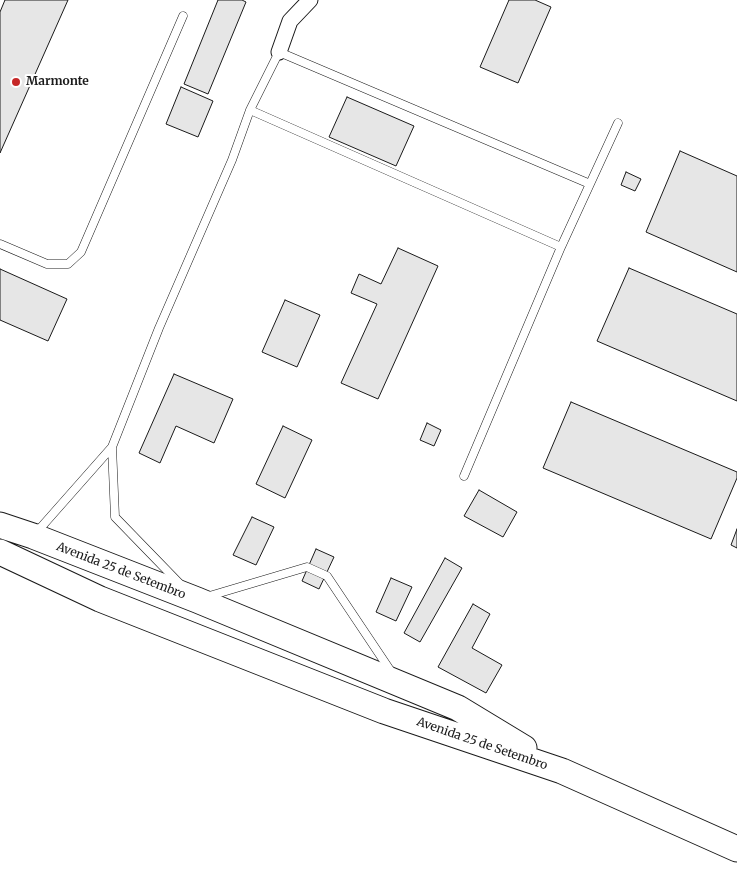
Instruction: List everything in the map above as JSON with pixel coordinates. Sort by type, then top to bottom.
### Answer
[{"type":"highway","name":"Avenida 25 de Setembro","points":[[0,526],[33,536],[196,600],[458,708],[562,771]]},
{"type":"highway","name":"Avenida 25 de Setembro","points":[[0,552],[100,599],[374,707],[562,771]]},
{"type":"highway","points":[[562,771],[737,849]]},
{"type":"street","points":[[279,52],[290,21],[310,0]]},
{"type":"lane","points":[[0,244],[47,264],[68,264],[81,252],[183,16]]},
{"type":"lane","points":[[33,536],[112,446],[159,328],[232,160],[250,110],[279,52],[590,184]]},
{"type":"lane","points":[[250,110],[561,248]]},
{"type":"lane","points":[[464,476],[561,248],[618,123]]},
{"type":"lane","points":[[112,446],[115,517],[196,600],[307,567],[327,576],[398,683]]},
{"type":"building","name":"Marmonte","points":[[5,0],[68,0],[0,153],[0,12]]},
{"type":"building","points":[[218,0],[242,0],[246,2],[208,94],[184,84]]},
{"type":"building","points":[[509,0],[535,0],[551,7],[518,83],[480,67]]},
{"type":"building","points":[[181,87],[213,101],[198,137],[166,124]]},
{"type":"building","points":[[347,97],[414,126],[396,166],[329,137]]},
{"type":"building","points":[[680,151],[737,176],[737,272],[646,232]]},
{"type":"building","points":[[626,172],[641,179],[635,191],[621,185]]},
{"type":"building","points":[[398,248],[438,266],[378,399],[341,383],[377,304],[351,293],[359,274],[381,284]]},
{"type":"building","points":[[629,268],[737,314],[737,401],[597,341]]},
{"type":"building","points":[[0,269],[67,299],[48,341],[0,320]]},
{"type":"building","points":[[285,300],[320,315],[297,367],[262,352]]},
{"type":"building","points":[[174,374],[233,399],[214,443],[176,426],[160,463],[139,453]]},
{"type":"building","points":[[571,402],[737,472],[737,478],[711,539],[543,468]]},
{"type":"building","points":[[427,423],[441,430],[434,446],[420,440]]},
{"type":"building","points":[[283,426],[312,440],[285,498],[256,484]]},
{"type":"building","points":[[479,490],[517,512],[503,537],[464,516]]},
{"type":"building","points":[[252,517],[274,527],[256,565],[233,555]]},
{"type":"building","points":[[737,529],[737,548],[731,545]]},
{"type":"building","points":[[316,549],[334,557],[319,589],[302,581]]},
{"type":"building","points":[[445,558],[462,568],[420,642],[404,633]]},
{"type":"building","points":[[391,578],[412,587],[396,621],[376,612]]},
{"type":"building","points":[[473,604],[490,614],[472,648],[502,665],[486,693],[438,667]]},
{"type":"place","name":"Marmonte","points":[[16,82]]}]
